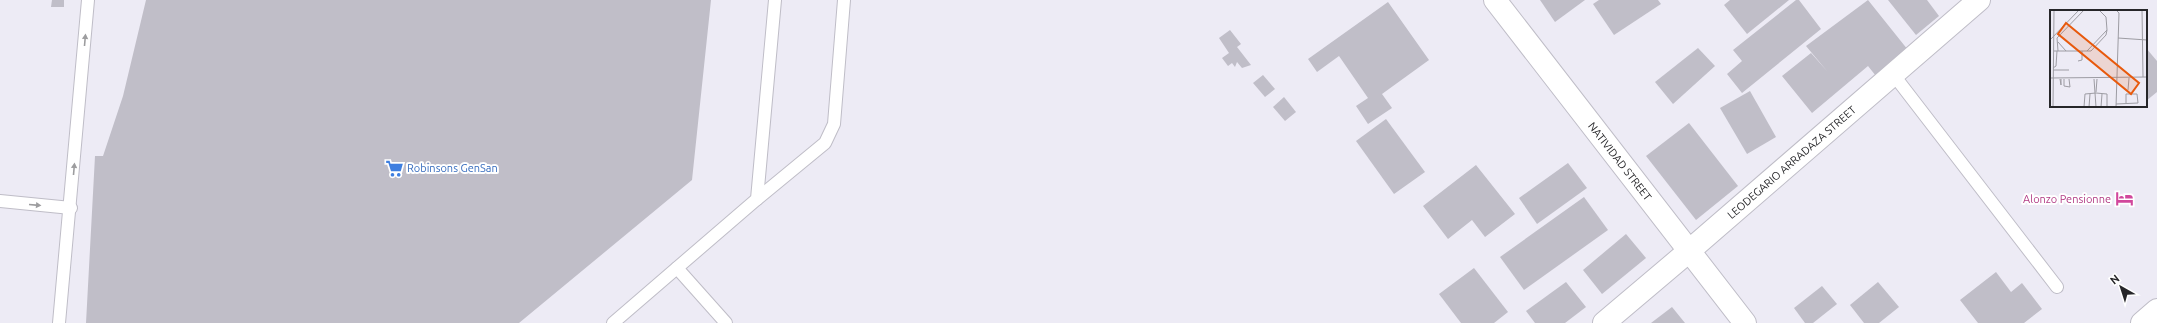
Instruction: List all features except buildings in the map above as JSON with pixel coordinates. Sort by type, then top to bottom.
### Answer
[{"type":"street","name":"NATIVIDAD STREET","points":[[1495,0],[1745,323]]},
{"type":"street","name":"LEODEGARIO ARRADAZA STREET","points":[[1604,323],[1690,251],[1979,0]]},
{"type":"street","points":[[2142,323],[2157,310]]},
{"type":"lane","points":[[59,323],[71,208],[88,0]]},
{"type":"lane","points":[[757,199],[775,0]]},
{"type":"lane","points":[[613,323],[757,199],[825,143],[834,124],[844,0]]},
{"type":"lane","points":[[1893,74],[2057,287]]},
{"type":"lane","points":[[0,201],[71,208]]},
{"type":"lane","points":[[677,268],[726,323]]},
{"type":"place","name":"Robinsons GenSan","points":[[394,168]]},
{"type":"place","name":"Alonzo Pensionne","points":[[2124,199]]}]
